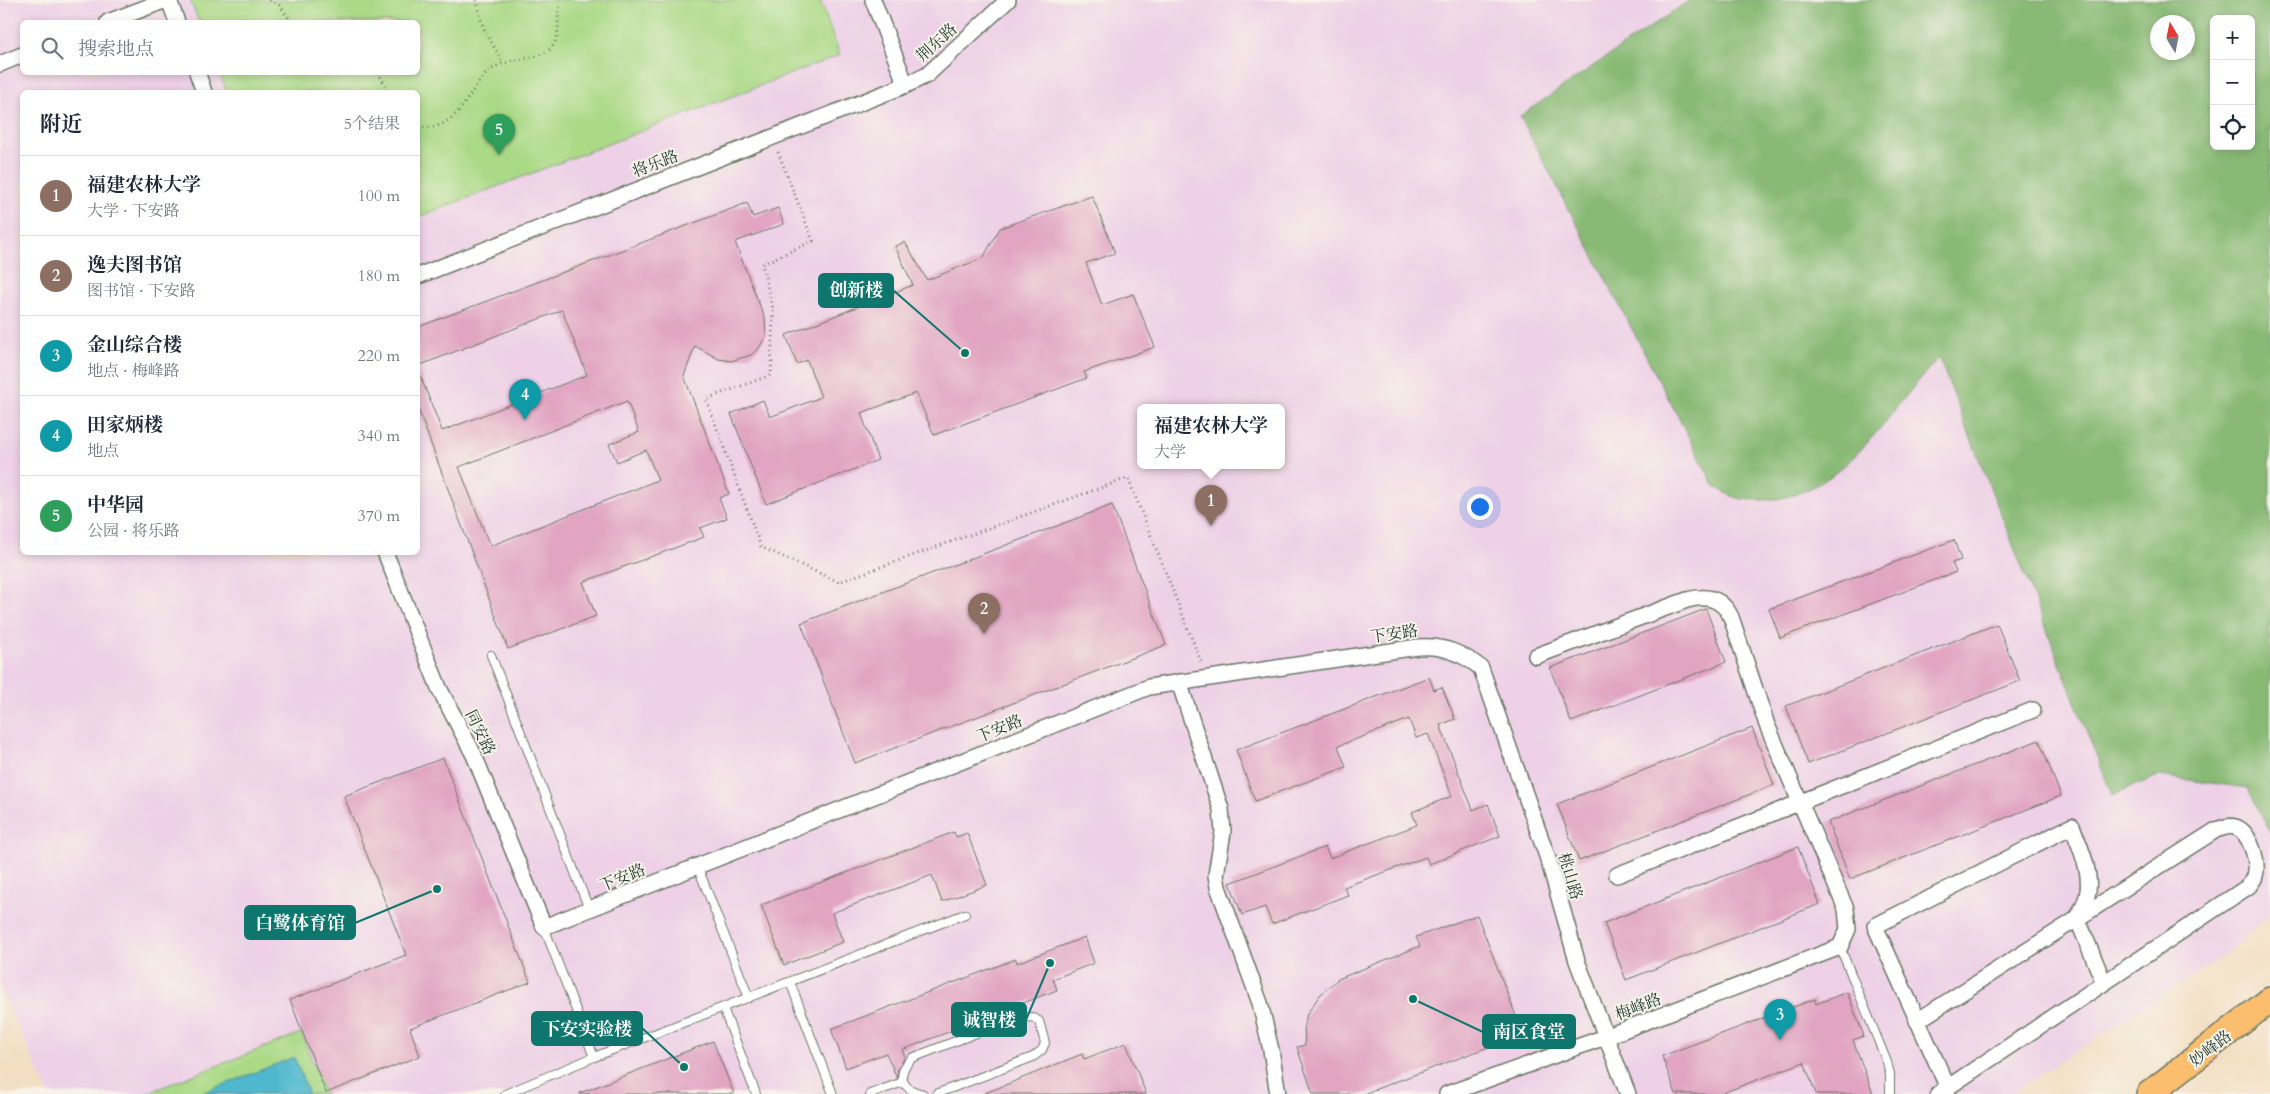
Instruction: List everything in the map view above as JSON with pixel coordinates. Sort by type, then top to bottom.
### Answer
[{"type":"main road","name":"妙峰路","points":[[2149,1094],[2270,1000]]},
{"type":"street","points":[[113,20],[167,0],[176,20]]},
{"type":"street","points":[[873,0],[906,84]]},
{"type":"street","name":"荆东路","points":[[906,84],[927,75],[1008,0]]},
{"type":"street","points":[[0,64],[20,57]]},
{"type":"street","points":[[198,75],[203,90]]},
{"type":"street","name":"将乐路","points":[[420,275],[906,84]]},
{"type":"street","name":"同安路","points":[[386,555],[439,688],[474,755],[544,927]]},
{"type":"street","points":[[1536,656],[1687,600],[1702,597],[1723,604],[1731,617],[1756,697],[1846,909],[1848,929],[1840,947]]},
{"type":"street","name":"下安路","points":[[544,927],[1149,687],[1431,646],[1442,647],[1460,654],[1482,668]]},
{"type":"street","name":"桃山路","points":[[1482,668],[1549,862],[1577,960],[1628,1094]]},
{"type":"street","points":[[1179,682],[1222,809],[1224,832],[1216,875],[1218,887],[1260,1003],[1271,1050],[1278,1094]]},
{"type":"street","points":[[1617,876],[2033,710]]},
{"type":"street","points":[[1917,1021],[2078,918],[2216,830],[2226,826],[2242,830],[2254,853],[2256,867],[2255,877],[2249,886],[1943,1091],[1917,1021],[1875,926],[2072,826],[2082,853],[2088,885],[2087,896],[2078,918],[2104,983]]},
{"type":"street","name":"梅峰路","points":[[1447,1094],[1605,1037],[1840,947]]},
{"type":"lane","points":[[492,655],[588,909]]},
{"type":"lane","points":[[697,866],[750,998]]},
{"type":"lane","points":[[505,1094],[594,1057],[965,914]]},
{"type":"lane","points":[[544,927],[594,1057]]},
{"type":"lane","points":[[1840,947],[1887,1062],[1890,1075],[1890,1094]]},
{"type":"lane","points":[[790,982],[833,1094]]},
{"type":"lane","points":[[723,1008],[756,1094]]},
{"type":"lane","points":[[923,1094],[909,1089],[903,1082],[901,1073],[905,1065],[912,1058],[1015,1018],[1032,1017],[1039,1022],[1045,1043],[1042,1050],[1033,1058],[936,1094]]},
{"type":"lane","points":[[870,1094],[903,1082]]},
{"type":"path","points":[[270,0],[279,5],[290,20]]},
{"type":"path","points":[[476,0],[483,27],[503,63]]},
{"type":"path","points":[[420,127],[432,127],[452,117],[467,102],[485,75],[503,63],[537,56],[549,50],[553,46],[559,29],[558,11],[562,0]]},
{"type":"path","points":[[380,75],[388,90]]},
{"type":"path","points":[[772,136],[813,242],[762,264],[773,309],[771,375],[706,399],[761,547],[838,582],[1128,478],[1207,679]]},
{"type":"shaded area","points":[[0,0],[1690,0],[1520,116],[1826,481],[1867,444],[1938,357],[2112,795],[2158,776],[2248,788],[2270,832],[2270,913],[2227,954],[2010,1094],[49,1094],[0,988]]},
{"type":"green space","points":[[190,0],[820,0],[840,55],[420,216],[420,90],[226,90],[220,75],[420,75],[420,20],[198,20]]},
{"type":"green space","points":[[1690,0],[2270,0],[2270,832],[2248,788],[2158,776],[2112,795],[1939,358],[1856,455],[1832,475],[1806,490],[1776,499],[1742,499],[1715,487],[1520,116]]},
{"type":"green space","points":[[301,1033],[325,1094],[145,1094]]},
{"type":"water","points":[[294,1057],[309,1094],[200,1094]]},
{"type":"building","points":[[1092,196],[1115,253],[1086,263],[1102,305],[1133,294],[1155,347],[1084,372],[1087,378],[934,435],[916,393],[861,413],[878,460],[766,504],[731,414],[763,400],[770,417],[821,397],[807,360],[797,364],[786,335],[913,285],[895,246],[905,242],[927,280],[983,258],[1000,228]]},
{"type":"building","points":[[747,203],[753,217],[778,208],[784,224],[735,242],[765,319],[766,336],[759,348],[751,355],[731,361],[719,359],[695,346],[684,376],[729,494],[719,498],[727,518],[700,528],[704,537],[583,582],[596,616],[508,649],[420,414],[420,375],[442,431],[587,375],[562,310],[420,365],[420,326]],"holes":[[[627,401],[639,432],[609,444],[617,462],[646,450],[658,480],[490,546],[459,467]]]},
{"type":"building","points":[[1112,505],[1166,645],[855,763],[801,623]]},
{"type":"building","points":[[1954,540],[1961,560],[1952,563],[1956,572],[1780,638],[1769,609]]},
{"type":"building","points":[[1706,609],[1726,662],[1571,722],[1550,668]]},
{"type":"building","points":[[1997,624],[2020,681],[1808,764],[1786,706]]},
{"type":"building","points":[[1429,677],[1434,690],[1442,687],[1455,719],[1440,725],[1473,810],[1488,804],[1500,836],[1429,864],[1426,857],[1344,887],[1348,895],[1272,924],[1265,907],[1242,915],[1230,883],[1325,847],[1330,858],[1417,825],[1412,812],[1452,796],[1428,734],[1416,738],[1409,719],[1338,746],[1346,767],[1255,801],[1236,750]]},
{"type":"building","points":[[1752,728],[1774,785],[1579,861],[1557,804]]},
{"type":"building","points":[[2039,740],[2061,796],[1850,879],[1828,822]]},
{"type":"building","points":[[443,758],[530,982],[410,1028],[420,1056],[326,1093],[290,1000],[406,955],[344,796]]},
{"type":"building","points":[[954,832],[956,837],[967,833],[987,885],[942,902],[932,875],[832,913],[843,942],[784,965],[761,905]]},
{"type":"building","points":[[1798,847],[1820,904],[1626,980],[1604,923]]},
{"type":"building","points":[[1477,915],[1523,1034],[1363,1094],[1313,1094],[1297,1047],[1305,1045],[1304,1025],[1307,1014],[1320,995],[1338,979],[1420,946],[1416,937]]},
{"type":"building","points":[[1085,937],[1094,963],[1053,979],[1057,990],[902,1050],[905,1057],[898,1068],[897,1078],[886,1053],[846,1068],[831,1029],[1016,959],[1017,963]]},
{"type":"building","points":[[1847,992],[1864,1036],[1853,1040],[1873,1094],[1816,1094],[1804,1062],[1720,1094],[1676,1094],[1662,1056],[1815,999],[1816,1004]]},
{"type":"building","points":[[713,1041],[734,1094],[580,1094],[580,1093]]},
{"type":"building","points":[[1126,1043],[1146,1094],[983,1094],[1082,1054],[1084,1059]]},
{"type":"place","name":"中华园","points":[[499,155]]},
{"type":"place","name":"创新楼","points":[[965,353]]},
{"type":"place","name":"田家炳楼","points":[[525,420]]},
{"type":"place","name":"福建农林大学","points":[[1211,526]]},
{"type":"place","name":"逸夫图书馆","points":[[984,634]]},
{"type":"place","name":"白鹭体育馆","points":[[437,889]]},
{"type":"place","name":"诚智楼","points":[[1050,963]]},
{"type":"place","name":"南区食堂","points":[[1413,999]]},
{"type":"place","name":"金山综合楼","points":[[1780,1040]]},
{"type":"place","name":"下安实验楼","points":[[684,1067]]}]
